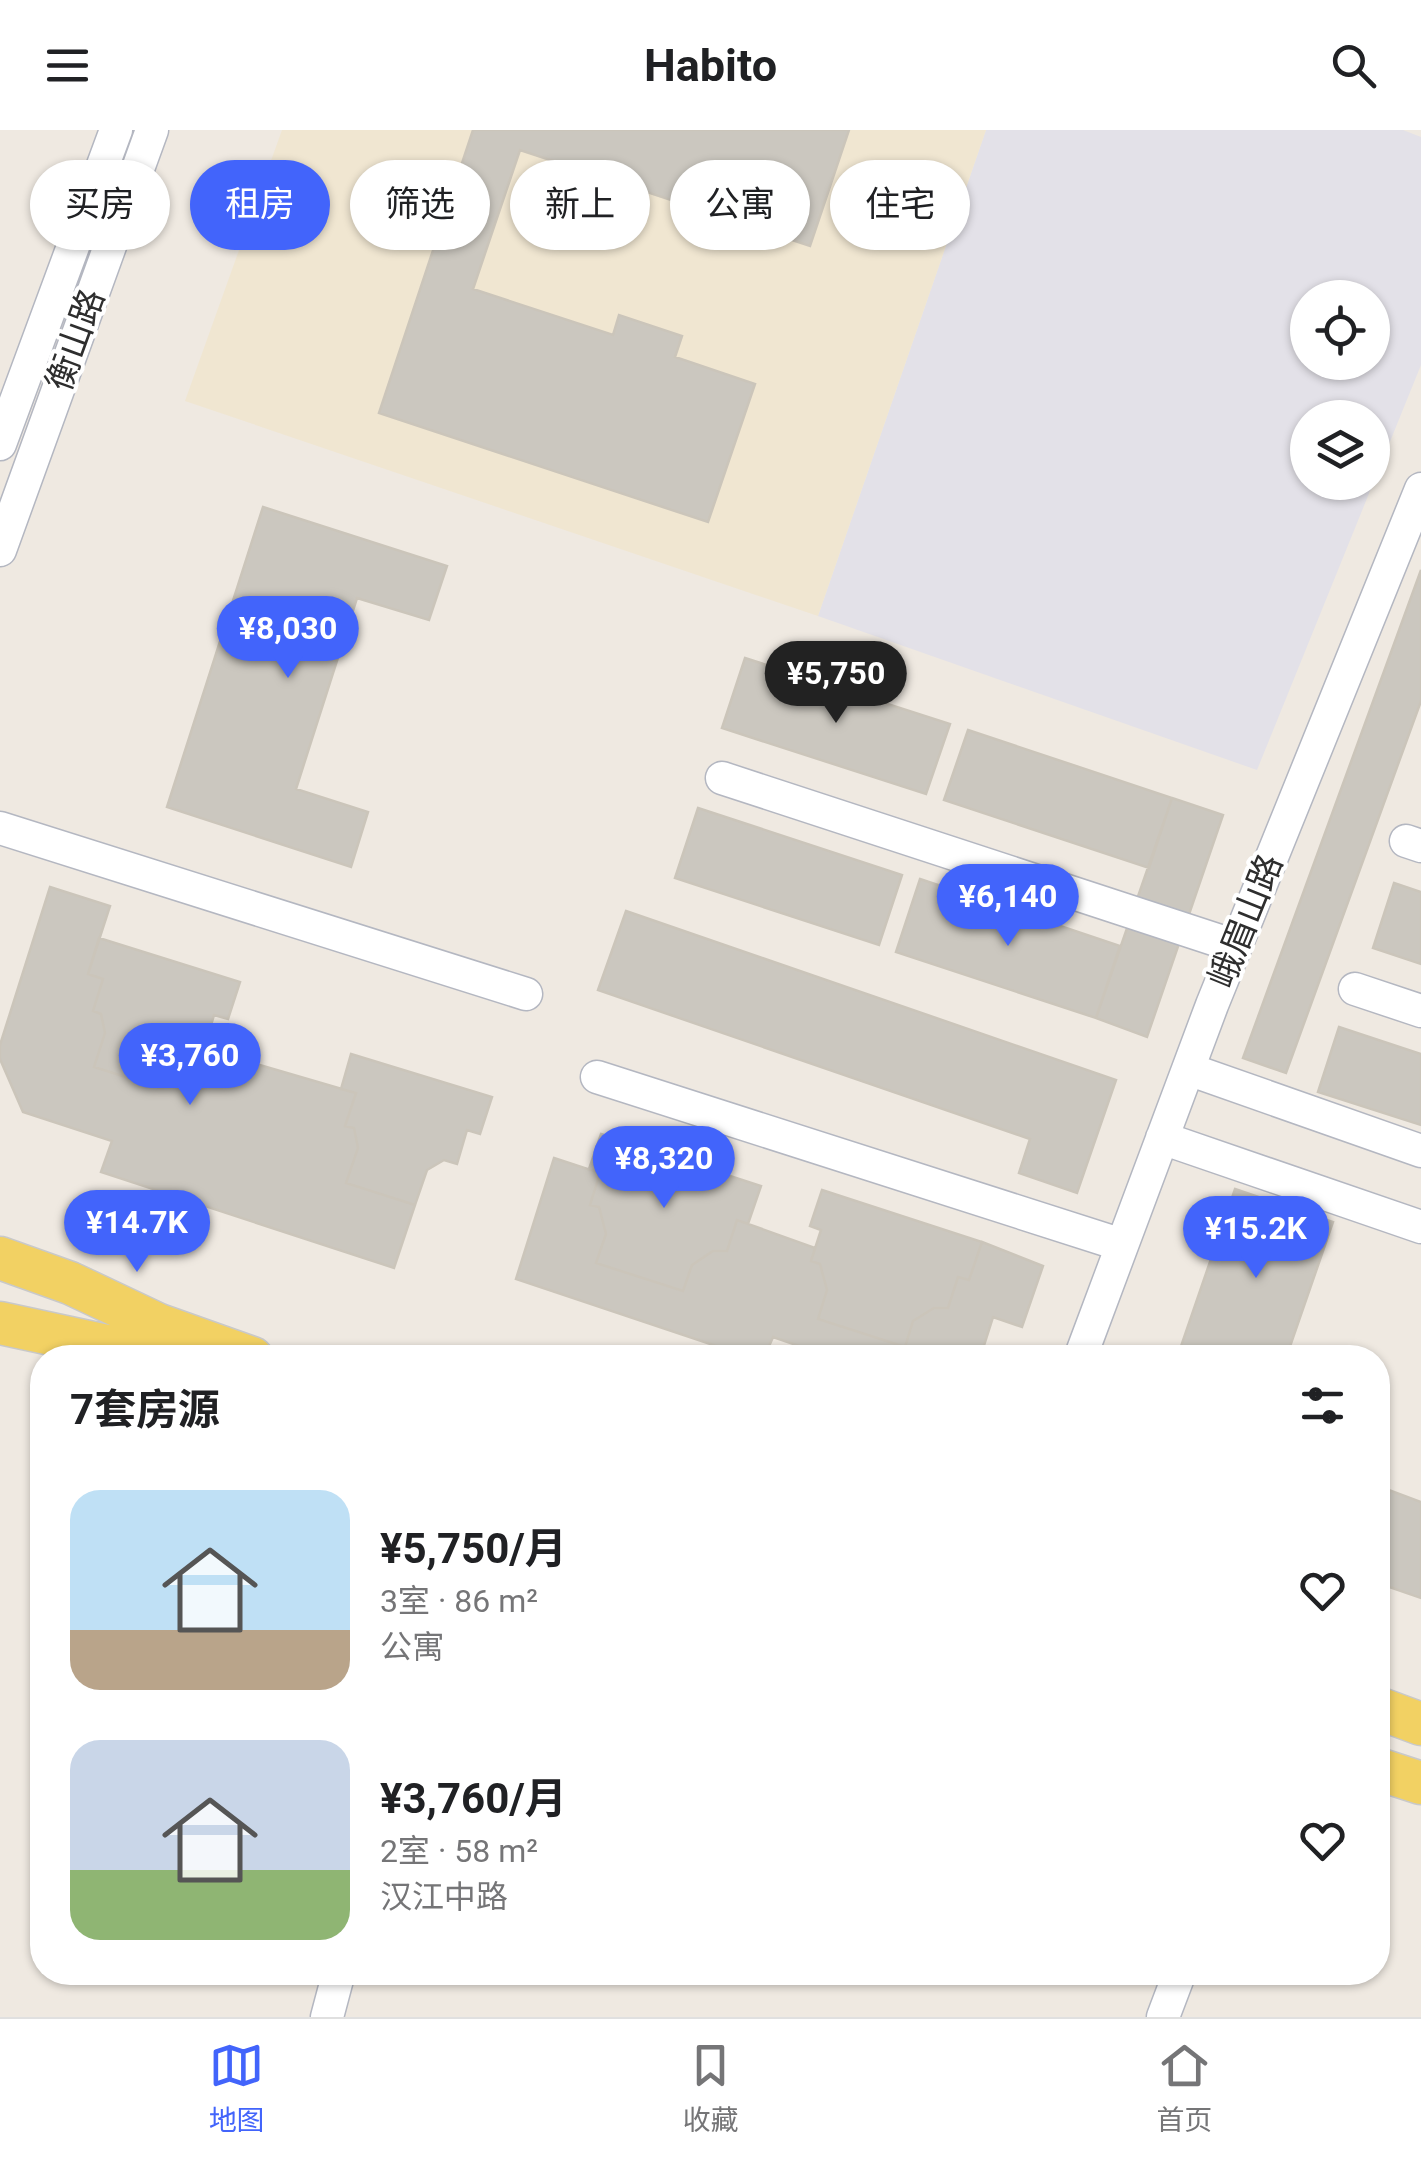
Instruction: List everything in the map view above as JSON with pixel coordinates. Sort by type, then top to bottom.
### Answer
[{"type":"main road","points":[[0,1258],[70,1283],[159,1325],[215,1345]]},
{"type":"main road","points":[[0,1323],[102,1345]]},
{"type":"main road","points":[[1390,1712],[1421,1724]]},
{"type":"main road","points":[[1390,1773],[1421,1784]]},
{"type":"street","name":"衡山路","points":[[0,444],[116,130]]},
{"type":"street","name":"衡山路","points":[[0,550],[152,130]]},
{"type":"street","name":"峨眉山路","points":[[1085,1345],[1236,946],[1421,489]]},
{"type":"street","points":[[722,778],[1236,946]]},
{"type":"street","points":[[0,828],[526,994]]},
{"type":"street","points":[[1354,989],[1421,1012]]},
{"type":"street","points":[[1188,1069],[1421,1151]]},
{"type":"street","points":[[597,1076],[1122,1244]]},
{"type":"street","points":[[1162,1138],[1421,1227]]},
{"type":"street","points":[[327,2017],[336,1985]]},
{"type":"street","points":[[1163,2017],[1175,1985]]},
{"type":"shaded area","points":[[282,130],[986,130],[970,176],[970,160],[830,160],[830,250],[945,250],[818,616],[185,401],[239,250],[330,250],[330,160],[271,160]]},
{"type":"shaded area","points":[[986,130],[1403,130],[1421,137],[1421,365],[1390,442],[1390,400],[1290,400],[1290,500],[1366,500],[1257,770],[818,616],[945,250],[970,250],[970,176]]},
{"type":"building","points":[[473,130],[849,130],[839,160],[830,160],[830,187],[810,246],[810,160],[670,160],[670,200],[650,193],[650,160],[550,160],[520,150],[517,160],[510,160],[510,180],[490,239],[490,160],[463,160]]},
{"type":"building","points":[[433,250],[486,250],[473,289],[613,335],[619,315],[682,336],[675,357],[755,384],[708,522],[379,413]]},
{"type":"building","points":[[263,507],[447,566],[429,620],[357,598],[296,789],[368,812],[351,867],[167,807]]},
{"type":"building","points":[[1421,570],[1421,701],[1286,1073],[1243,1058]]},
{"type":"building","points":[[745,658],[950,724],[926,794],[722,728]]},
{"type":"building","points":[[968,730],[1172,798],[1149,868],[944,800]]},
{"type":"building","points":[[1172,798],[1223,815],[1147,1037],[1096,1018]]},
{"type":"building","points":[[698,808],[902,875],[879,945],[675,878]]},
{"type":"building","points":[[920,879],[1120,946],[1096,1018],[896,952]]},
{"type":"building","points":[[1394,883],[1421,892],[1421,964],[1373,948]]},
{"type":"building","points":[[50,887],[110,906],[88,974],[103,979],[93,1011],[101,1014],[105,1033],[94,1067],[163,1089],[174,1055],[191,1045],[356,1093],[345,1126],[354,1128],[358,1148],[346,1183],[415,1205],[394,1268],[101,1172],[112,1141],[23,1112],[0,1059],[0,1045]]},
{"type":"building","points":[[626,911],[1116,1080],[1077,1193],[1019,1173],[1030,1139],[598,990]]},
{"type":"building","points":[[99,938],[240,982],[228,1019],[214,1015],[204,1049],[191,1045],[174,1055],[163,1089],[94,1067],[105,1033],[101,1014],[93,1011],[103,979],[88,974]]},
{"type":"building","points":[[1339,1027],[1421,1054],[1421,1125],[1318,1092]]},
{"type":"building","points":[[351,1054],[492,1097],[480,1134],[467,1130],[457,1164],[444,1160],[427,1170],[415,1205],[346,1183],[358,1148],[354,1128],[345,1126],[356,1093],[341,1089]]},
{"type":"building","points":[[601,1134],[761,1186],[748,1224],[737,1220],[727,1251],[713,1251],[692,1265],[683,1291],[596,1263],[606,1234],[599,1207],[590,1205],[600,1173],[589,1169]]},
{"type":"building","points":[[554,1158],[600,1173],[590,1205],[599,1207],[606,1234],[596,1263],[683,1291],[692,1265],[713,1251],[727,1251],[737,1220],[815,1248],[811,1261],[820,1264],[827,1290],[818,1319],[899,1345],[796,1345],[773,1337],[770,1345],[713,1345],[516,1279]]},
{"type":"building","points":[[1235,1189],[1333,1222],[1290,1345],[1181,1345]]},
{"type":"building","points":[[822,1190],[982,1242],[969,1280],[958,1277],[948,1308],[934,1308],[913,1321],[906,1345],[899,1345],[818,1319],[827,1290],[820,1264],[811,1261],[821,1230],[810,1226]]},
{"type":"building","points":[[982,1242],[1043,1266],[1022,1327],[993,1317],[984,1345],[906,1345],[913,1321],[934,1308],[948,1308],[958,1277],[969,1280]]},
{"type":"building","points":[[1390,1490],[1421,1502],[1421,1598],[1390,1587]]}]
